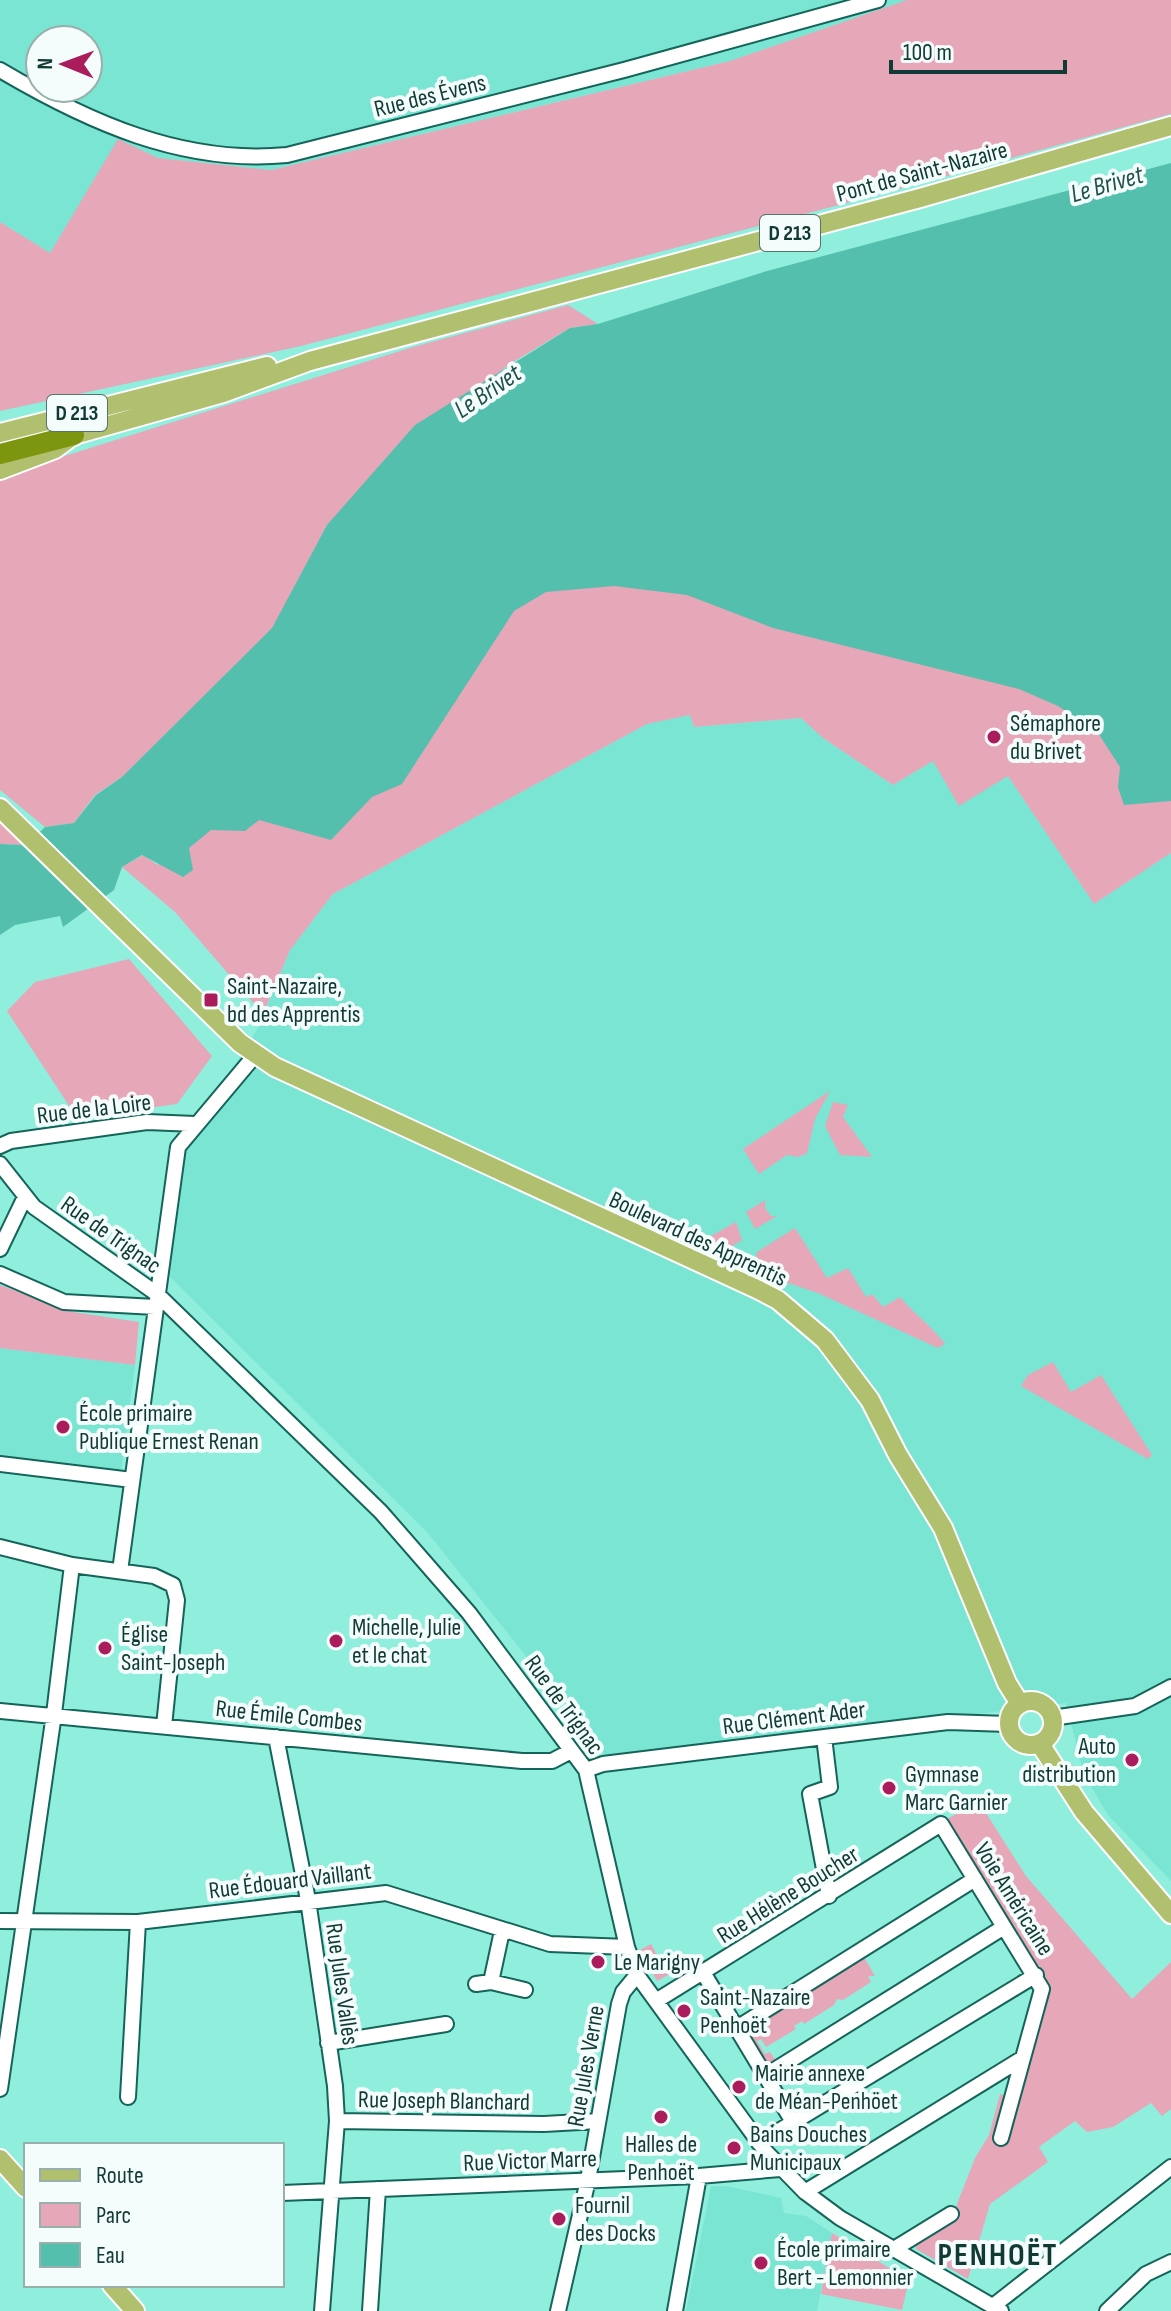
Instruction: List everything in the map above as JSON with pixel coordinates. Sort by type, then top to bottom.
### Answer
[{"type":"highway","name":"D 213","points":[[0,454],[74,435]]},
{"type":"main road","name":"Pont de Saint-Nazaire","points":[[310,361],[920,198],[1171,126]]},
{"type":"main road","name":"D 213","points":[[0,433],[267,366],[310,361]]},
{"type":"main road","name":"D 213","points":[[74,435],[223,393],[310,361]]},
{"type":"main road","points":[[0,470],[55,449],[74,435]]},
{"type":"main road","name":"Boulevard des Apprentis","points":[[4,812],[240,1043],[283,1072],[757,1289],[804,1321],[852,1373],[943,1528],[1007,1683],[1020,1704]]},
{"type":"main road","points":[[1040,1703],[1052,1718],[1051,1733],[1040,1744],[1019,1743],[1008,1724],[1011,1712],[1020,1704],[1040,1703]]},
{"type":"main road","points":[[1040,1744],[1084,1812],[1171,1914]]},
{"type":"main road","points":[[1,2160],[24,2186]]},
{"type":"main road","points":[[114,2287],[135,2311]]},
{"type":"street","name":"Rue des Évens","points":[[0,70],[34,90],[138,138],[214,156],[250,159],[287,155],[624,70],[878,0]]},
{"type":"street","points":[[120,1571],[178,1147],[195,1124],[231,1088],[256,1054]]},
{"type":"street","name":"Rue de la Loire","points":[[0,1146],[11,1141],[147,1122],[195,1124]]},
{"type":"street","name":"Rue de Trignac","points":[[0,1164],[25,1197],[156,1300],[381,1512],[469,1613],[586,1770],[627,1947],[637,1975],[780,2169],[829,2211],[997,2309]]},
{"type":"street","points":[[0,1249],[25,1197]]},
{"type":"street","points":[[0,1274],[64,1302],[156,1300]]},
{"type":"street","points":[[0,1464],[132,1480]]},
{"type":"street","points":[[0,1547],[72,1565],[164,1578],[173,1585],[177,1600],[164,1726]]},
{"type":"street","points":[[0,2089],[54,1714],[72,1565]]},
{"type":"street","points":[[1052,1718],[1135,1706],[1171,1687]]},
{"type":"street","name":"Rue Émile Combes","points":[[0,1711],[544,1762],[571,1751]]},
{"type":"street","name":"Rue Clément Ader","points":[[586,1770],[603,1764],[948,1722],[1008,1724]]},
{"type":"street","name":"Rue Jules Vallès","points":[[276,1737],[308,1900],[337,2121],[322,2311]]},
{"type":"street","points":[[824,1737],[830,1787],[810,1794],[829,1896]]},
{"type":"street","name":"Rue Hélène Boucher","points":[[656,2001],[941,1824]]},
{"type":"street","name":"Voie Américaine","points":[[941,1824],[1042,1989],[1001,2138]]},
{"type":"street","points":[[737,2028],[975,1879]]},
{"type":"street","name":"Rue Édouard Vaillant","points":[[0,1921],[138,1922],[386,1893],[550,1944],[627,1947]]},
{"type":"street","points":[[128,2097],[138,1922]]},
{"type":"street","points":[[765,2076],[1004,1927]]},
{"type":"street","points":[[502,1931],[483,1983],[525,1990]]},
{"type":"street","points":[[704,1974],[793,2122]]},
{"type":"street","name":"Rue Jules Verne","points":[[558,2311],[588,2180],[619,2004],[623,1992],[637,1975]]},
{"type":"street","points":[[759,2143],[1036,1975]]},
{"type":"street","points":[[328,2043],[446,2024]]},
{"type":"street","points":[[805,2192],[1023,2058]]},
{"type":"street","name":"Rue Joseph Blanchard","points":[[337,2121],[544,2124],[598,2121]]},
{"type":"street","points":[[997,2309],[1171,2167]]},
{"type":"street","name":"Rue Victor Marre","points":[[284,2193],[699,2176],[780,2169]]},
{"type":"street","points":[[675,2311],[699,2176]]},
{"type":"street","points":[[370,2311],[378,2189]]},
{"type":"street","points":[[894,2249],[951,2214]]},
{"type":"street","points":[[1107,2311],[1146,2274],[1171,2262]]},
{"type":"shaded area","points":[[0,0],[907,0],[730,61],[270,170],[158,158],[118,140],[50,254],[0,222]]},
{"type":"shaded area","points":[[690,714],[694,727],[802,718],[823,738],[893,785],[933,761],[1008,776],[1094,904],[1171,853],[1171,1881],[1108,1815],[1084,1775],[1066,1703],[609,1760],[427,1532],[168,1275],[187,1142],[258,1028],[290,950],[333,894],[647,724]]},
{"type":"shaded area","name":"École primaire Publique Ernest Renan","points":[[0,1348],[135,1365],[121,1472],[0,1455]]},
{"type":"shaded area","name":"École primaire Bert - Lemonnier","points":[[711,2186],[726,2186],[781,2198],[784,2213],[806,2216],[832,2233],[817,2311],[686,2311]]},
{"type":"green space","points":[[907,0],[1171,0],[1171,114],[896,190],[301,346],[0,411],[0,222],[50,253],[118,139],[158,158],[271,170],[730,61]]},
{"type":"green space","points":[[1171,232],[1171,853],[1094,904],[1008,776],[959,806],[933,761],[893,785],[823,738],[801,718],[694,727],[690,715],[647,724],[333,894],[290,950],[263,1014],[175,912],[122,867],[143,855],[158,865],[317,680]]},
{"type":"green space","points":[[568,305],[598,324],[570,328],[508,365],[327,525],[273,628],[122,777],[95,795],[74,823],[45,827],[0,790],[0,481],[39,464],[413,347]]},
{"type":"green space","points":[[0,820],[26,845],[0,844]]},
{"type":"green space","points":[[129,959],[212,1056],[177,1104],[77,1118],[7,1011],[35,982]]},
{"type":"green space","points":[[830,1091],[815,1119],[807,1153],[799,1157],[787,1155],[759,1174],[743,1149]]},
{"type":"green space","points":[[833,1102],[848,1105],[843,1117],[872,1157],[840,1155],[825,1126]]},
{"type":"green space","points":[[765,1200],[765,1208],[771,1216],[777,1216],[755,1229],[746,1212]]},
{"type":"green space","points":[[736,1222],[742,1240],[724,1251],[702,1241]]},
{"type":"green space","points":[[795,1228],[827,1278],[848,1268],[866,1297],[872,1294],[883,1307],[900,1297],[945,1344],[938,1348],[818,1293],[752,1271],[757,1252]]},
{"type":"green space","points":[[0,1285],[73,1312],[139,1322],[135,1365],[0,1348]]},
{"type":"green space","points":[[1053,1362],[1071,1392],[1101,1375],[1152,1455],[1148,1459],[1021,1386],[1028,1375]]},
{"type":"green space","points":[[979,1802],[1026,1876],[1132,1999],[1171,1962],[1171,2109],[1162,2116],[1151,2103],[1113,2127],[1087,2132],[1075,2121],[1039,2147],[1048,2162],[990,2204],[968,2279],[916,2249],[916,2242],[950,2222],[975,2158],[989,2135],[1000,2094],[1007,2096],[1045,1990],[945,1820]]},
{"type":"green space","points":[[651,1944],[668,1975],[657,1981],[640,1950]]},
{"type":"green space","points":[[864,1957],[875,1976],[868,1976],[871,1982],[843,2000],[837,1999],[834,2005],[804,2024],[802,2021],[794,2026],[796,2029],[766,2047],[761,2039],[757,2041],[765,2054],[770,2052],[776,2061],[767,2066],[745,2030]]},
{"type":"green space","points":[[832,2233],[909,2280],[902,2310],[821,2294]]},
{"type":"water","name":"Le Brivet","points":[[1171,163],[1171,801],[1124,805],[1118,787],[1120,767],[1098,733],[1058,706],[1019,689],[773,628],[687,595],[614,586],[546,592],[514,611],[402,784],[372,797],[331,840],[259,820],[245,831],[211,830],[189,848],[193,870],[183,877],[142,855],[122,867],[114,890],[63,927],[60,916],[15,925],[0,935],[0,844],[26,845],[45,827],[74,823],[96,795],[122,777],[272,628],[327,525],[415,425],[570,328],[598,324],[767,271]]},
{"type":"place","name":"Sémaphore du Brivet","points":[[994,737]]},
{"type":"place","name":"Saint-Nazaire, bd des Apprentis","points":[[211,1000]]},
{"type":"place","name":"École primaire Publique Ernest Renan","points":[[63,1427]]},
{"type":"place","name":"Michelle, Julie et le chat","points":[[336,1641]]},
{"type":"place","name":"Église Saint-Joseph","points":[[105,1648]]},
{"type":"place","name":"Auto distribution","points":[[1132,1760]]},
{"type":"place","name":"Gymnase Marc Garnier","points":[[889,1788]]},
{"type":"place","name":"Le Marigny","points":[[598,1962]]},
{"type":"place","name":"Saint-Nazaire Penhoët","points":[[684,2011]]},
{"type":"place","name":"Mairie annexe de Méan-Penhöet","points":[[739,2087]]},
{"type":"place","name":"Halles de Penhoët","points":[[661,2117]]},
{"type":"place","name":"Bains Douches Municipaux","points":[[734,2148]]},
{"type":"place","name":"Fournil des Docks","points":[[559,2219]]},
{"type":"place","name":"École primaire Bert - Lemonnier","points":[[761,2263]]},
{"type":"district","name":"PENHOËT","points":[[998,2255]]}]
